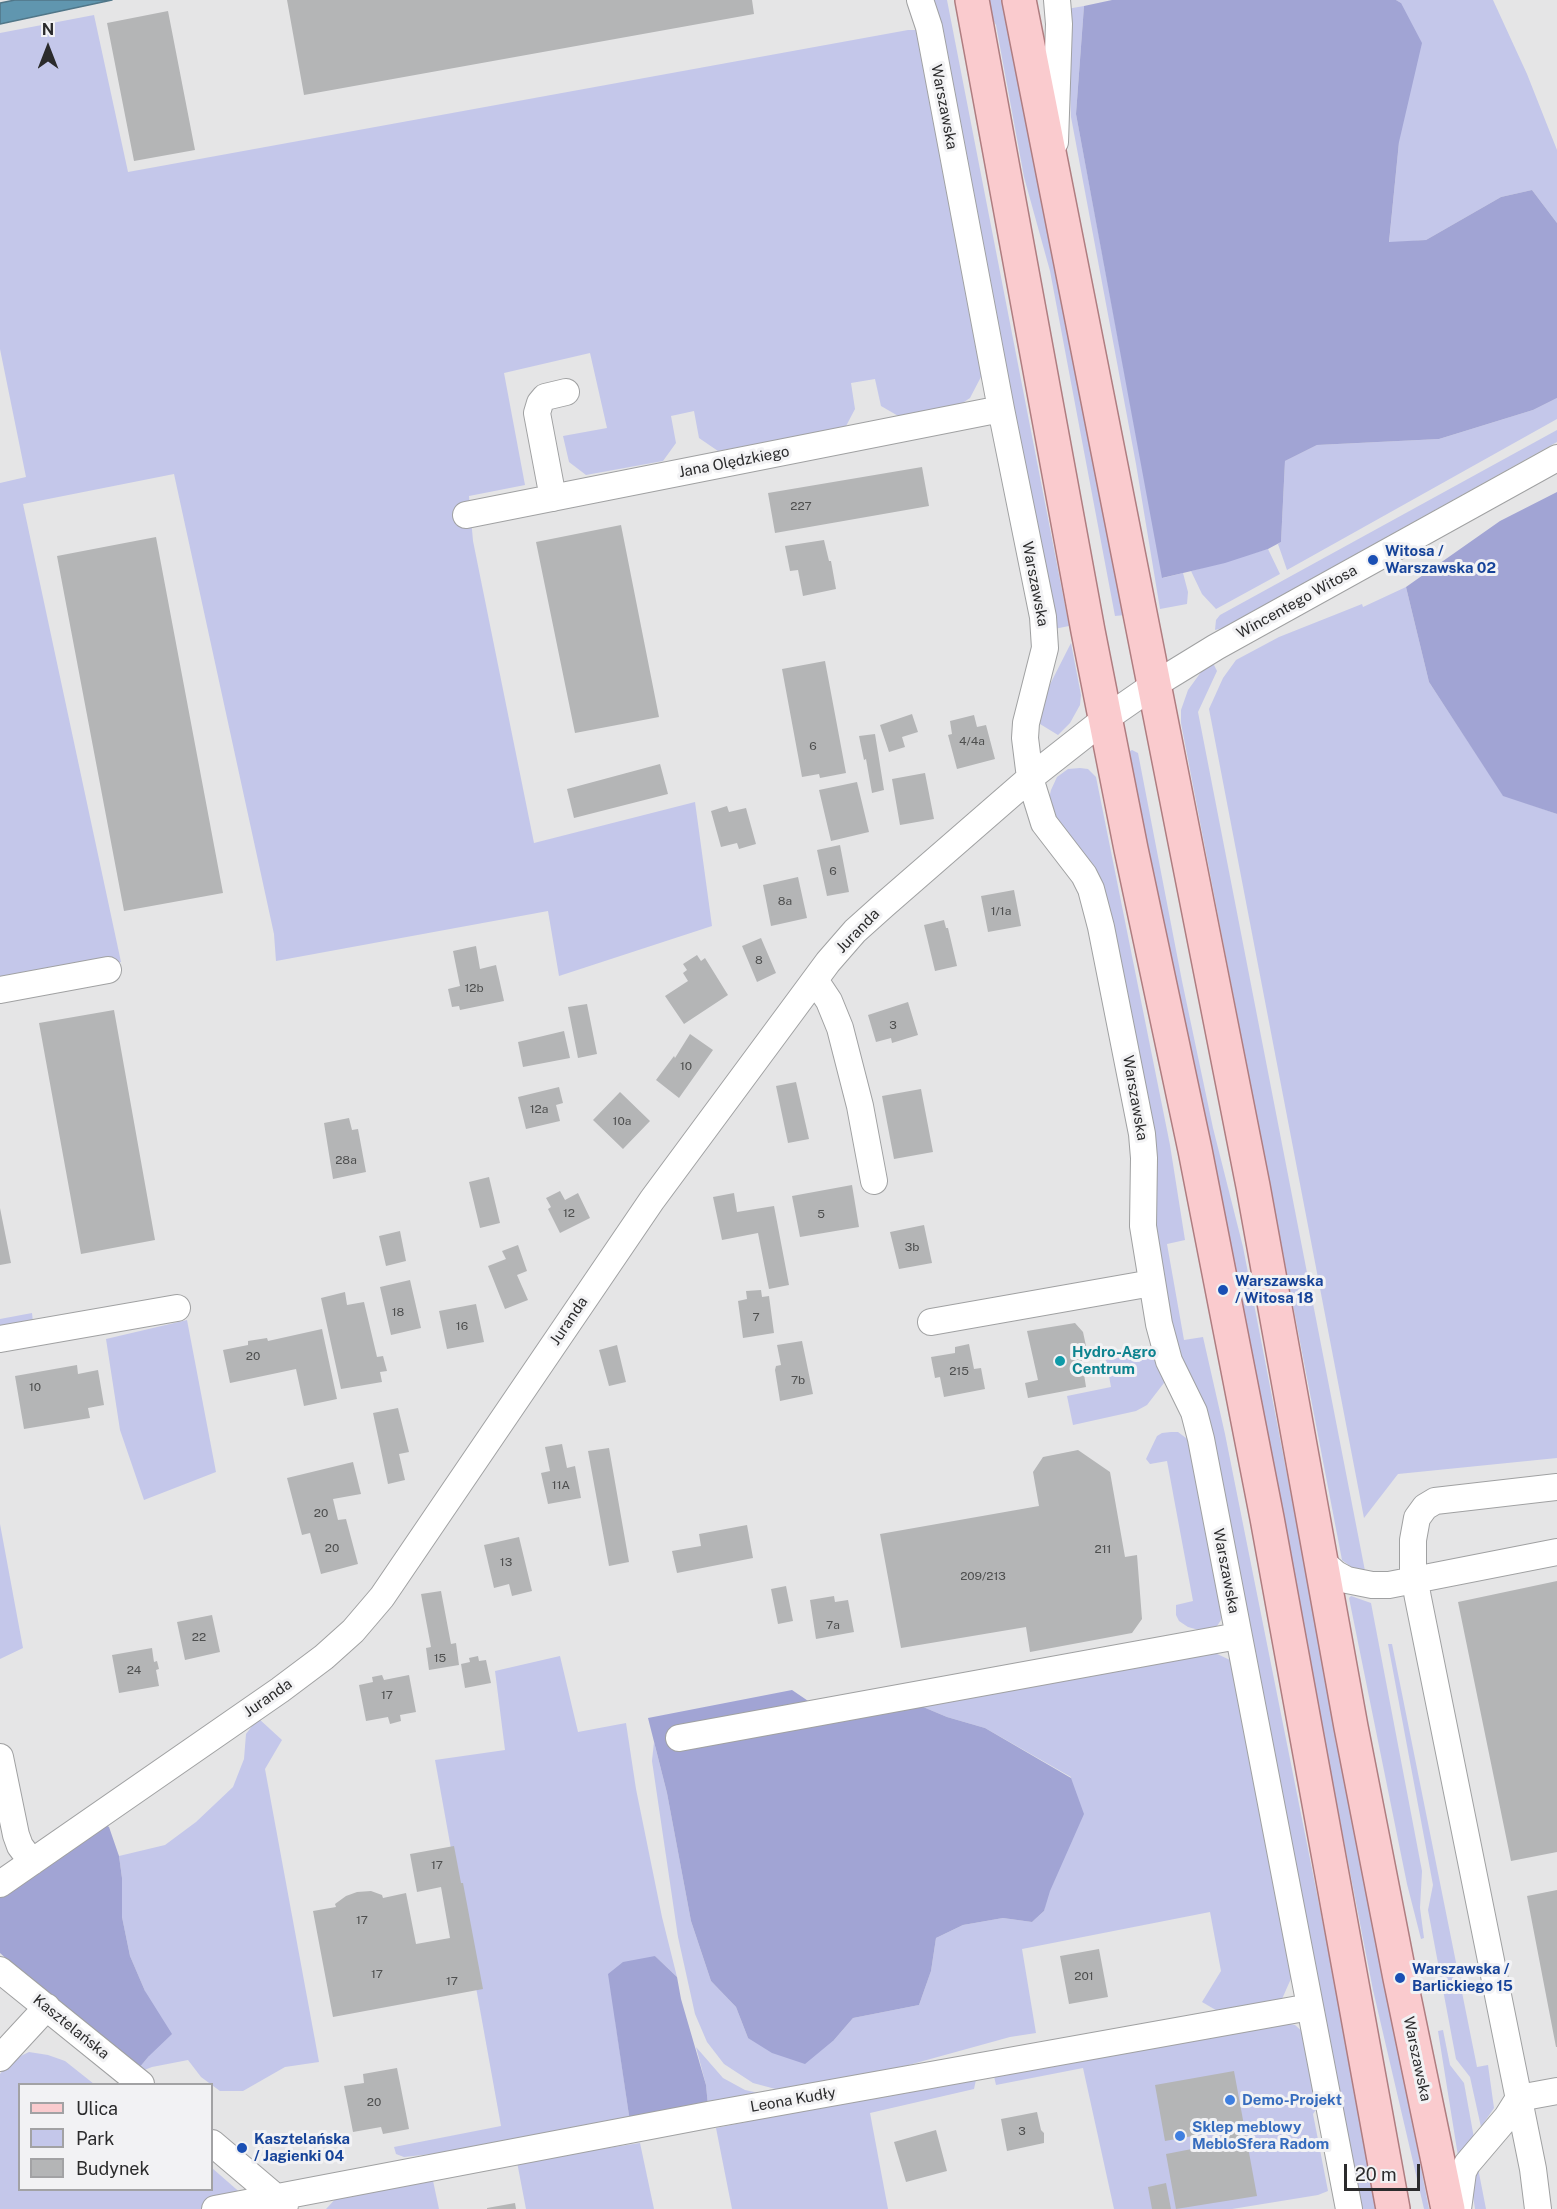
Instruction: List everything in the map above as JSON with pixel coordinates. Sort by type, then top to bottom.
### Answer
[{"type":"main road","points":[[972,0],[1001,167],[1106,719],[1195,1150],[1263,1496],[1393,2209]]},
{"type":"main road","name":"Warszawska","points":[[1019,0],[1255,1197],[1320,1560],[1398,1966],[1448,2209]]},
{"type":"street","name":"Warszawska","points":[[920,0],[929,27],[1043,617],[1045,639],[1042,659],[1026,723],[1025,738],[1030,778],[1044,823],[1083,875],[1091,889],[1099,916],[1142,1134],[1143,1226],[1163,1344],[1197,1423],[1349,2209]]},
{"type":"street","points":[[1054,178],[1059,24],[1056,0]]},
{"type":"street","points":[[553,498],[537,413],[545,397],[566,392]]},
{"type":"street","name":"Jana Olędzkiego","points":[[466,515],[1001,409]]},
{"type":"street","name":"Wincentego Witosa","points":[[1106,719],[1154,685],[1216,647],[1557,458]]},
{"type":"street","name":"Juranda","points":[[0,1884],[280,1690],[324,1657],[353,1631],[382,1598],[652,1200],[814,980],[855,932],[877,912],[1030,778],[1106,719]]},
{"type":"street","points":[[0,990],[108,970]]},
{"type":"street","points":[[814,980],[834,1012],[849,1059],[874,1182]]},
{"type":"street","points":[[931,1322],[1152,1283]]},
{"type":"street","points":[[0,1340],[177,1308]]},
{"type":"street","points":[[1538,2209],[1533,2169],[1415,1580],[1413,1540],[1417,1518],[1425,1507],[1435,1501],[1557,1487]]},
{"type":"street","points":[[1320,1560],[1347,1580],[1360,1584],[1389,1585],[1557,1552]]},
{"type":"street","points":[[679,1738],[1238,1636]]},
{"type":"street","points":[[0,1757],[16,1835],[20,1846],[32,1862]]},
{"type":"street","name":"Kasztelańska","points":[[0,1970],[139,2083]]},
{"type":"street","points":[[0,2058],[47,2007]]},
{"type":"street","name":"Leona Kudły","points":[[215,2209],[283,2203],[696,2117],[1310,2007]]},
{"type":"street","points":[[1458,2209],[1463,2172],[1467,2164],[1507,2117],[1519,2098],[1557,2091]]},
{"type":"street","points":[[213,2144],[283,2203]]},
{"type":"green space","points":[[933,0],[947,0],[1069,626],[1054,629]]},
{"type":"green space","points":[[989,0],[1004,0],[1125,615],[1115,616],[1050,271],[1024,177],[996,25]]},
{"type":"green space","points":[[1396,0],[1493,0],[1527,74],[1557,150],[1557,223],[1532,190],[1501,197],[1426,240],[1389,243],[1399,142],[1401,3]]},
{"type":"green space","points":[[1084,6],[1076,114],[1163,578],[1183,573],[1188,592],[1187,604],[1160,609],[1136,464],[1071,117],[1067,9]]},
{"type":"green space","points":[[94,15],[128,172],[917,30],[983,373],[970,398],[958,406],[900,417],[881,406],[875,379],[851,383],[855,409],[845,428],[718,451],[699,438],[694,411],[671,416],[676,443],[663,461],[586,475],[569,462],[563,436],[607,428],[590,353],[504,373],[525,485],[469,496],[473,541],[534,843],[695,802],[712,926],[559,976],[548,911],[276,961],[274,934],[174,474],[23,504],[121,962],[0,982],[0,483],[26,477],[0,349],[0,33]]},
{"type":"green space","points":[[1557,398],[1557,419],[1287,570],[1278,544],[1281,542],[1285,461],[1317,445],[1439,439],[1533,410]]},
{"type":"green space","points":[[1557,430],[1557,442],[1223,628],[1215,630],[1216,620],[1220,615]]},
{"type":"green space","points":[[1268,549],[1280,574],[1216,609],[1202,594],[1191,571]]},
{"type":"green space","points":[[1406,587],[1429,682],[1503,795],[1557,814],[1557,1458],[1398,1474],[1364,1518],[1209,709],[1223,678],[1236,660],[1279,637],[1362,604],[1363,607]]},
{"type":"green space","points":[[1071,643],[1081,695],[1080,705],[1070,723],[1058,735],[1040,724],[1039,706]]},
{"type":"green space","points":[[1213,663],[1217,671],[1198,712],[1366,1576],[1342,1560],[1181,723],[1181,710],[1188,690],[1204,668]]},
{"type":"green space","points":[[1132,750],[1138,753],[1213,1128],[1243,1247],[1429,2209],[1424,2209],[1373,1990],[1141,814],[1130,756]]},
{"type":"green space","points":[[1068,769],[1088,769],[1096,777],[1170,1145],[1185,1240],[1167,1244],[1184,1340],[1203,1337],[1225,1434],[1325,1934],[1377,2209],[1359,2209],[1173,1345],[1154,1237],[1156,1139],[1129,1007],[1049,799],[1057,777]]},
{"type":"green space","points":[[32,1313],[33,1322],[0,1329],[0,1319]]},
{"type":"green space","points":[[187,1320],[216,1472],[144,1500],[120,1430],[106,1339]]},
{"type":"green space","points":[[1142,1354],[1156,1358],[1167,1379],[1147,1405],[1136,1411],[1073,1425],[1067,1396],[1111,1387],[1106,1360]]},
{"type":"green space","points":[[1178,1432],[1190,1441],[1222,1612],[1221,1620],[1215,1629],[1206,1632],[1188,1627],[1179,1621],[1176,1615],[1176,1605],[1193,1601],[1167,1461],[1150,1464],[1146,1459],[1157,1436],[1162,1433]]},
{"type":"green space","points":[[0,1524],[23,1648],[0,1659]]},
{"type":"green space","points":[[1351,1596],[1371,1603],[1422,1871],[1420,1908],[1424,1938],[1421,1939],[1407,1884],[1349,1598]]},
{"type":"green space","points":[[1388,1644],[1392,1644],[1477,2067],[1488,2065],[1494,2108],[1481,2127],[1470,2077],[1456,2059],[1428,1910],[1433,1885]]},
{"type":"green space","points":[[1215,1653],[1230,1660],[1233,1666],[1293,1974],[1282,1999],[1265,2005],[1221,2013],[1202,2002],[1221,1971],[1210,1912],[1022,1949],[1036,2033],[1010,2037],[905,2066],[783,2091],[753,2083],[724,2064],[707,2042],[695,2014],[678,1937],[652,1761],[654,1742],[667,1793],[691,1921],[711,1981],[736,2007],[748,2038],[834,2040],[853,2018],[919,2005],[931,1971],[936,1938],[963,1925],[1003,1918],[1032,1922],[1044,1911],[1071,1777],[985,1728],[947,1717],[897,1696],[1129,1664],[1156,1664]]},
{"type":"green space","points":[[560,1656],[578,1732],[626,1723],[636,1789],[662,1917],[677,1977],[655,1956],[615,2019],[630,2122],[468,2150],[404,2157],[396,2154],[394,2147],[501,2126],[435,1760],[505,1750],[495,1671]]},
{"type":"green space","points":[[258,1718],[282,1740],[265,1769],[319,2062],[285,2067],[243,2091],[220,2091],[213,2086],[213,2083],[201,2077],[188,2060],[152,2067],[134,2074],[149,2056],[145,1991],[130,1956],[122,1917],[122,1878],[119,1856],[165,1845],[196,1822],[233,1787],[244,1759],[246,1734]]},
{"type":"green space","points":[[1279,2022],[1295,2025],[1304,2033],[1319,2105],[1313,2114],[1328,2191],[1318,2195],[1232,2209],[1114,2209],[1083,2068],[996,2085],[993,2072]]},
{"type":"green space","points":[[1443,2030],[1450,2065],[1464,2083],[1474,2138],[1458,2156],[1438,2031]]},
{"type":"green space","points":[[696,2047],[723,2078],[745,2090],[763,2094],[708,2106],[706,2085]]},
{"type":"green space","points":[[29,2052],[48,2055],[65,2061],[93,2083],[18,2083],[18,2191],[213,2191],[213,2169],[259,2209],[0,2209],[0,2074],[10,2061]]},
{"type":"green space","points":[[977,2075],[974,2089],[870,2113],[888,2209],[732,2209],[716,2128]]},
{"type":"green space","points":[[640,2143],[654,2209],[526,2209],[517,2162]]},
{"type":"green space","points":[[1478,2168],[1486,2209],[1475,2209],[1473,2179]]},
{"type":"green space","points":[[432,2176],[439,2209],[326,2209],[339,2195]]},
{"type":"shaded area","points":[[15,0],[112,0],[0,24],[0,3]]},
{"type":"shaded area","points":[[1112,0],[1396,0],[1401,3],[1422,43],[1399,142],[1389,242],[1426,240],[1501,197],[1532,190],[1557,223],[1557,398],[1533,410],[1439,439],[1317,445],[1285,461],[1281,542],[1268,549],[1225,563],[1162,578],[1076,114],[1084,6]]},
{"type":"shaded area","points":[[1557,492],[1557,814],[1503,796],[1429,682],[1406,587],[1500,521]]},
{"type":"shaded area","points":[[792,1690],[817,1707],[897,1696],[947,1717],[985,1728],[1071,1778],[1084,1814],[1050,1891],[1044,1911],[1032,1922],[1003,1918],[963,1925],[936,1938],[931,1971],[919,2005],[853,2018],[834,2040],[805,2064],[772,2053],[748,2038],[736,2007],[711,1981],[691,1921],[667,1793],[648,1718]]},
{"type":"shaded area","points":[[100,1820],[109,1827],[119,1856],[122,1878],[122,1917],[130,1956],[145,1991],[172,2034],[134,2074],[0,1953],[0,1897]]},
{"type":"shaded area","points":[[655,1956],[677,1977],[681,1999],[706,2085],[708,2106],[630,2122],[608,1974],[623,1962]]},
{"type":"building","points":[[287,0],[752,0],[754,14],[304,95]]},
{"type":"building","points":[[168,11],[195,150],[134,161],[107,23]]},
{"type":"building","points":[[922,467],[929,506],[775,533],[768,493]]},
{"type":"building","points":[[621,525],[659,717],[575,733],[536,542]]},
{"type":"building","points":[[156,537],[223,893],[124,911],[57,556]]},
{"type":"building","points":[[824,540],[829,561],[831,561],[836,589],[803,596],[798,570],[790,571],[785,546]]},
{"type":"building","points":[[825,661],[846,773],[820,778],[819,774],[802,777],[782,669]]},
{"type":"building","points":[[912,714],[918,732],[902,737],[905,747],[889,752],[880,725]]},
{"type":"building","points":[[974,715],[977,727],[986,725],[995,759],[957,769],[948,735],[952,734],[950,721]]},
{"type":"building","points":[[875,734],[884,790],[872,793],[859,736]]},
{"type":"building","points":[[660,764],[668,794],[574,818],[567,789]]},
{"type":"building","points":[[925,773],[934,819],[900,825],[892,779]]},
{"type":"building","points":[[857,782],[869,832],[831,841],[819,790]]},
{"type":"building","points":[[727,806],[729,812],[746,808],[756,844],[739,849],[737,843],[721,847],[711,811]]},
{"type":"building","points":[[840,845],[849,892],[827,896],[817,850]]},
{"type":"building","points":[[798,877],[807,918],[771,926],[763,885]]},
{"type":"building","points":[[1014,890],[1021,926],[988,932],[981,896]]},
{"type":"building","points":[[944,920],[957,966],[935,971],[924,925]]},
{"type":"building","points":[[761,938],[776,973],[757,982],[742,946]]},
{"type":"building","points":[[476,946],[480,969],[496,965],[504,1001],[460,1010],[459,1006],[452,1007],[448,989],[460,986],[453,951]]},
{"type":"building","points":[[697,955],[701,961],[705,958],[728,995],[684,1024],[665,996],[688,981],[683,973],[687,970],[683,964]]},
{"type":"building","points":[[908,1002],[918,1035],[892,1043],[891,1038],[876,1042],[868,1015]]},
{"type":"building","points":[[587,1004],[597,1054],[578,1058],[568,1007]]},
{"type":"building","points":[[114,1010],[155,1240],[81,1254],[39,1023]]},
{"type":"building","points":[[564,1031],[570,1058],[523,1067],[518,1042]]},
{"type":"building","points":[[690,1034],[713,1050],[679,1098],[656,1080],[674,1056],[675,1058]]},
{"type":"building","points":[[796,1082],[809,1139],[788,1143],[776,1086]]},
{"type":"building","points":[[559,1087],[563,1103],[556,1105],[560,1121],[526,1129],[518,1097]]},
{"type":"building","points":[[921,1089],[933,1152],[894,1159],[882,1096]]},
{"type":"building","points":[[620,1092],[650,1121],[623,1149],[593,1120]]},
{"type":"building","points":[[349,1118],[352,1130],[358,1129],[366,1172],[333,1179],[324,1123]]},
{"type":"building","points":[[489,1177],[500,1223],[480,1228],[469,1182]]},
{"type":"building","points":[[852,1185],[859,1227],[800,1237],[792,1196]]},
{"type":"building","points":[[560,1191],[565,1200],[578,1193],[590,1218],[560,1233],[548,1209],[551,1207],[546,1198]]},
{"type":"building","points":[[734,1193],[737,1212],[774,1206],[789,1285],[769,1289],[758,1233],[722,1240],[713,1197]]},
{"type":"building","points":[[0,1208],[11,1263],[0,1265]]},
{"type":"building","points":[[924,1225],[932,1263],[899,1269],[890,1232]]},
{"type":"building","points":[[400,1231],[406,1261],[386,1266],[379,1236]]},
{"type":"building","points":[[518,1245],[527,1271],[517,1275],[528,1300],[505,1309],[488,1266],[506,1259],[502,1251]]},
{"type":"building","points":[[410,1280],[421,1328],[391,1335],[380,1287]]},
{"type":"building","points":[[761,1290],[762,1297],[769,1296],[774,1333],[743,1338],[738,1301],[747,1299],[746,1291]]},
{"type":"building","points":[[345,1292],[347,1305],[364,1302],[377,1357],[383,1356],[387,1371],[380,1372],[382,1382],[341,1389],[321,1298]]},
{"type":"building","points":[[476,1304],[484,1342],[447,1349],[439,1311]]},
{"type":"building","name":"Hydro-Agro Centrum","points":[[1075,1323],[1083,1332],[1089,1360],[1082,1361],[1086,1387],[1028,1398],[1025,1383],[1038,1380],[1027,1331]]},
{"type":"building","points":[[322,1329],[337,1399],[304,1406],[296,1369],[230,1383],[223,1350],[248,1345],[248,1341],[267,1338],[268,1341]]},
{"type":"building","points":[[802,1341],[813,1394],[780,1401],[775,1370],[776,1366],[781,1365],[777,1345]]},
{"type":"building","points":[[969,1344],[974,1369],[981,1368],[985,1389],[944,1397],[940,1377],[935,1378],[931,1357],[955,1353],[955,1347]]},
{"type":"building","points":[[617,1345],[626,1382],[609,1386],[599,1350]]},
{"type":"building","points":[[77,1365],[78,1374],[98,1370],[104,1405],[88,1408],[90,1418],[24,1429],[15,1376]]},
{"type":"building","points":[[398,1408],[409,1452],[399,1454],[405,1480],[388,1484],[373,1413]]},
{"type":"building","points":[[562,1444],[567,1468],[575,1466],[581,1498],[548,1504],[541,1473],[550,1471],[545,1447]]},
{"type":"building","points":[[609,1448],[629,1562],[609,1566],[588,1451]]},
{"type":"building","points":[[1078,1450],[1110,1472],[1125,1557],[1137,1555],[1142,1619],[1132,1633],[1030,1652],[1026,1627],[901,1648],[880,1534],[1039,1506],[1033,1472],[1043,1457]]},
{"type":"building","points":[[353,1462],[361,1494],[333,1499],[338,1520],[346,1519],[358,1564],[321,1574],[310,1533],[302,1535],[287,1478]]},
{"type":"building","points":[[747,1525],[753,1558],[677,1573],[672,1551],[701,1546],[699,1534]]},
{"type":"building","points":[[519,1537],[532,1591],[512,1596],[509,1584],[494,1588],[484,1545]]},
{"type":"building","points":[[1557,1581],[1557,1852],[1511,1861],[1458,1602]]},
{"type":"building","points":[[786,1586],[793,1621],[778,1624],[771,1589]]},
{"type":"building","points":[[441,1591],[451,1644],[456,1643],[459,1665],[429,1670],[426,1648],[431,1647],[421,1594]]},
{"type":"building","points":[[834,1596],[835,1602],[848,1600],[854,1632],[816,1639],[810,1600]]},
{"type":"building","points":[[212,1615],[220,1652],[185,1660],[177,1622]]},
{"type":"building","points":[[152,1648],[154,1662],[157,1661],[159,1669],[156,1670],[159,1686],[119,1693],[112,1655]]},
{"type":"building","points":[[478,1656],[479,1661],[486,1660],[491,1683],[465,1688],[461,1664],[470,1662],[469,1658]]},
{"type":"building","points":[[382,1675],[384,1680],[409,1675],[416,1712],[400,1715],[401,1721],[390,1724],[388,1717],[366,1721],[359,1685],[373,1682],[372,1677]]},
{"type":"building","points":[[454,1846],[483,1989],[333,2017],[313,1911],[336,1907],[335,1904],[346,1896],[357,1892],[371,1891],[382,1895],[383,1898],[406,1893],[416,1944],[450,1938],[441,1887],[417,1892],[410,1854]]},
{"type":"building","points":[[1557,1890],[1557,2047],[1556,2047],[1527,1896]]},
{"type":"building","points":[[1099,1949],[1108,1997],[1069,2004],[1060,1956]]},
{"type":"building","points":[[397,2068],[409,2129],[383,2134],[381,2127],[353,2132],[344,2086],[364,2083],[363,2074]]},
{"type":"building","name":"Sklep meblowy MebloSfera Radom","points":[[1234,2071],[1257,2196],[1176,2209],[1166,2154],[1228,2142],[1226,2130],[1165,2141],[1155,2085]]},
{"type":"building","points":[[1037,2112],[1041,2130],[1044,2133],[1044,2143],[1007,2151],[1001,2119]]},
{"type":"building","points":[[936,2130],[947,2171],[906,2182],[894,2142]]},
{"type":"building","points":[[1166,2183],[1171,2209],[1152,2209],[1148,2187]]},
{"type":"building","points":[[515,2203],[516,2209],[487,2209],[487,2208]]},
{"type":"place","name":"Witosa / Warszawska 02","points":[[1373,560]]},
{"type":"place","name":"Warszawska / Witosa 18","points":[[1223,1290]]},
{"type":"place","name":"Hydro-Agro Centrum","points":[[1060,1361]]},
{"type":"place","name":"Warszawska / Barlickiego 15","points":[[1400,1978]]},
{"type":"place","name":"Demo-Projekt","points":[[1230,2100]]},
{"type":"place","name":"Sklep meblowy MebloSfera Radom","points":[[1180,2136]]},
{"type":"place","name":"Kasztelańska / Jagienki 04","points":[[242,2148]]}]
